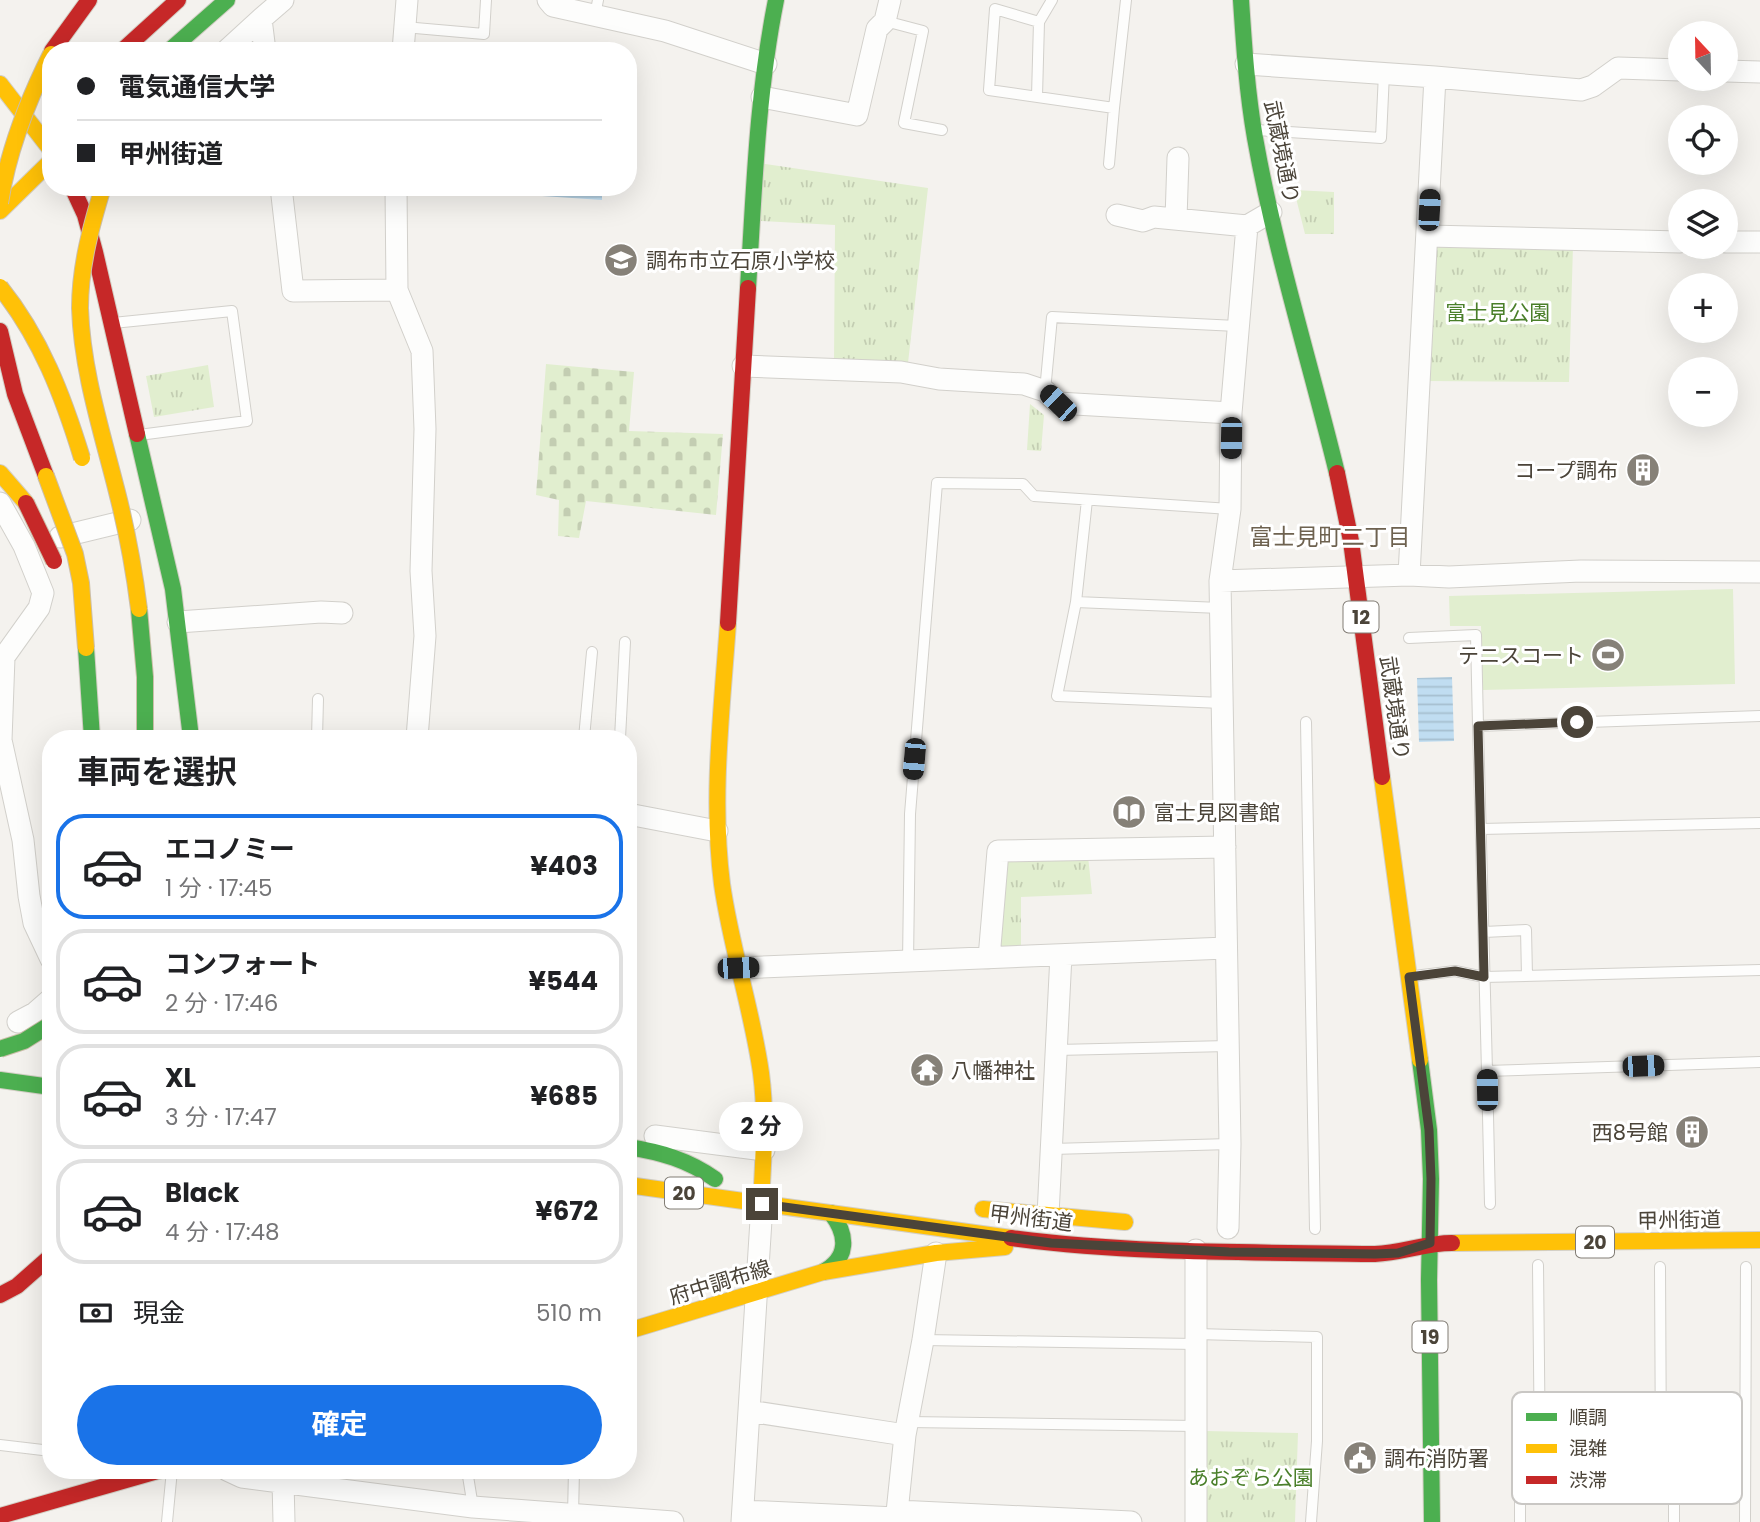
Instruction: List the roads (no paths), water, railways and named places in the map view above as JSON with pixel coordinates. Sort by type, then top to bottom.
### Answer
[{"type":"main road","points":[[59,42],[89,0]]},
{"type":"main road","points":[[132,42],[178,0]]},
{"type":"main road","points":[[179,42],[227,0]]},
{"type":"main road","points":[[762,1189],[764,1105],[758,1059],[724,897],[717,831],[743,366],[762,97],[776,0]]},
{"type":"main road","name":"武蔵境通り","points":[[1241,0],[1255,130],[1271,212],[1342,488],[1357,577],[1429,1130],[1432,1461]]},
{"type":"main road","points":[[0,203],[15,133],[42,72]]},
{"type":"main road","points":[[5,89],[42,138]]},
{"type":"main road","points":[[0,163],[42,123]]},
{"type":"main road","points":[[0,211],[42,170]]},
{"type":"main road","points":[[76,196],[85,215],[113,323],[173,589],[190,730]]},
{"type":"main road","points":[[100,196],[83,254],[79,295],[81,344],[134,571],[143,650],[145,730]]},
{"type":"main road","points":[[0,288],[28,326],[53,374],[88,476]]},
{"type":"main road","points":[[0,331],[7,365],[27,430],[75,554],[81,583],[91,730]]},
{"type":"main road","points":[[0,473],[26,503],[59,574]]},
{"type":"main road","points":[[98,514],[103,537]]},
{"type":"main road","points":[[68,597],[86,648]]},
{"type":"main road","points":[[128,668],[135,730]]},
{"type":"main road","points":[[0,1049],[24,1041],[42,1030]]},
{"type":"main road","points":[[0,1080],[42,1086]]},
{"type":"main road","name":"20","points":[[637,1148],[665,1152],[721,1180],[666,1172]]},
{"type":"main road","name":"甲州街道","points":[[637,1185],[762,1189],[831,1213],[1051,1243],[1375,1254],[1398,1253],[1430,1243],[1760,1240]]},
{"type":"main road","name":"甲州街道","points":[[964,1208],[1143,1223]]},
{"type":"main road","points":[[823,1272],[838,1263],[843,1249],[841,1228],[831,1213]]},
{"type":"main road","name":"甲州街道","points":[[1409,1235],[1430,1243]]},
{"type":"main road","name":"府中調布線","points":[[637,1328],[823,1272],[936,1253],[1051,1243]]},
{"type":"main road","points":[[0,1295],[17,1286],[42,1264]]},
{"type":"main road","points":[[15,1305],[35,1292]]},
{"type":"main road","name":"19","points":[[1432,1461],[1432,1522]]},
{"type":"main road","points":[[0,1516],[109,1479]]},
{"type":"street","points":[[5,89],[66,0]]},
{"type":"street","points":[[236,42],[282,0]]},
{"type":"street","points":[[403,42],[407,0]]},
{"type":"street","points":[[548,0],[553,6],[596,7],[766,64]]},
{"type":"street","points":[[762,97],[857,114],[877,29],[885,22],[890,0]]},
{"type":"street","points":[[261,19],[264,42]]},
{"type":"street","points":[[1246,64],[1581,90],[1593,86],[1618,68],[1668,70]]},
{"type":"street","points":[[1738,71],[1760,72]]},
{"type":"street","points":[[1409,575],[1435,77]]},
{"type":"street","points":[[1176,219],[1178,158]]},
{"type":"street","points":[[95,252],[116,196]]},
{"type":"street","points":[[282,196],[293,291],[397,290]]},
{"type":"street","points":[[396,196],[397,290],[422,351],[425,429],[421,570],[425,636],[417,730]]},
{"type":"street","points":[[1117,215],[1143,221],[1154,217],[1247,226],[1271,212]]},
{"type":"street","points":[[1228,1228],[1230,1144],[1220,581],[1230,509],[1231,414],[1247,226]]},
{"type":"street","points":[[1428,236],[1668,242]]},
{"type":"street","points":[[1738,242],[1760,242]]},
{"type":"street","points":[[743,366],[901,372],[939,379],[1024,384],[1045,391],[1058,403],[1231,414]]},
{"type":"street","points":[[0,503],[24,546],[41,585],[43,601],[4,657],[1,708],[1,740],[23,840],[34,923],[42,940]]},
{"type":"street","points":[[24,546],[156,513]]},
{"type":"street","points":[[1220,581],[1409,575],[1449,577],[1581,571],[1760,572]]},
{"type":"street","points":[[178,622],[296,613],[342,613]]},
{"type":"street","points":[[637,816],[717,831]]},
{"type":"street","points":[[989,958],[998,851],[1225,847]]},
{"type":"street","points":[[738,968],[1226,948]]},
{"type":"street","points":[[1048,1215],[1062,955]]},
{"type":"street","points":[[0,1031],[42,1007]]},
{"type":"street","points":[[0,1031],[42,1042]]},
{"type":"street","points":[[637,1133],[764,1150]]},
{"type":"street","points":[[762,1189],[742,1517],[1131,1522]]},
{"type":"street","points":[[1196,1250],[1196,1522]]},
{"type":"street","points":[[896,1517],[906,1428],[936,1253]]},
{"type":"street","points":[[749,1411],[906,1428]]},
{"type":"street","points":[[284,1479],[284,1522]]},
{"type":"street","points":[[302,1479],[473,1507],[673,1522]]},
{"type":"lane","points":[[404,27],[484,34],[486,0]]},
{"type":"lane","points":[[1037,96],[1039,22],[1052,0]]},
{"type":"lane","points":[[1109,164],[1126,0]]},
{"type":"lane","points":[[1039,22],[995,9],[989,90],[1114,107]]},
{"type":"lane","points":[[885,22],[923,32],[904,123],[942,130]]},
{"type":"lane","points":[[1255,130],[1381,138],[1384,74]]},
{"type":"lane","points":[[113,323],[232,311],[247,421],[137,436]]},
{"type":"lane","points":[[1045,391],[1052,317],[1237,326]]},
{"type":"lane","points":[[908,961],[910,814],[937,482],[1023,484],[1034,496],[1230,509]]},
{"type":"lane","points":[[1087,500],[1076,602],[1057,696],[1222,703]]},
{"type":"lane","points":[[1076,602],[1220,608]]},
{"type":"lane","points":[[1409,638],[1476,635],[1490,1204]]},
{"type":"lane","points":[[620,730],[625,642]]},
{"type":"lane","points":[[585,730],[592,652]]},
{"type":"lane","points":[[317,730],[318,699]]},
{"type":"lane","points":[[1478,726],[1760,716]]},
{"type":"lane","points":[[1306,722],[1315,1229]]},
{"type":"lane","points":[[1481,829],[1760,823]]},
{"type":"lane","points":[[1484,932],[1526,930],[1527,976]]},
{"type":"lane","points":[[1409,977],[1455,971],[1484,977],[1760,970]]},
{"type":"lane","points":[[1057,1050],[1228,1046]]},
{"type":"lane","points":[[1487,1071],[1760,1062]]},
{"type":"lane","points":[[1052,1149],[1230,1144]]},
{"type":"lane","points":[[1538,1265],[1539,1392]]},
{"type":"lane","points":[[1660,1266],[1661,1392]]},
{"type":"lane","points":[[1745,1522],[1746,1267]]},
{"type":"lane","points":[[923,1340],[1317,1337],[1317,1441],[1311,1522]]},
{"type":"lane","points":[[906,1428],[1196,1426]]},
{"type":"lane","points":[[0,1445],[42,1450]]},
{"type":"lane","points":[[1395,1461],[1432,1461]]},
{"type":"lane","points":[[167,1522],[171,1479]]},
{"type":"lane","points":[[468,1479],[473,1507]]},
{"type":"lane","points":[[573,1515],[574,1479]]},
{"type":"lane","points":[[1520,1504],[1520,1522]]},
{"type":"lane","points":[[1674,1504],[1674,1522]]},
{"type":"water","points":[[542,196],[602,196],[602,200]]},
{"type":"water","points":[[1452,677],[1454,741],[1419,742],[1417,678]]},
{"type":"place","name":"調布市立石原小学校","points":[[621,260]]},
{"type":"place","name":"コープ調布","points":[[1643,470]]},
{"type":"place","name":"テニスコート","points":[[1608,655]]},
{"type":"place","name":"富士見図書館","points":[[1129,812]]},
{"type":"place","name":"八幡神社","points":[[927,1070]]},
{"type":"place","name":"西8号館","points":[[1692,1132]]},
{"type":"place","name":"調布消防署","points":[[1360,1458]]},
{"type":"district","name":"富士見町二丁目","points":[[1330,537]]},
{"type":"park label","name":"富士見公園","points":[[1498,312]]},
{"type":"park label","name":"あおぞら公園","points":[[1251,1477]]}]
